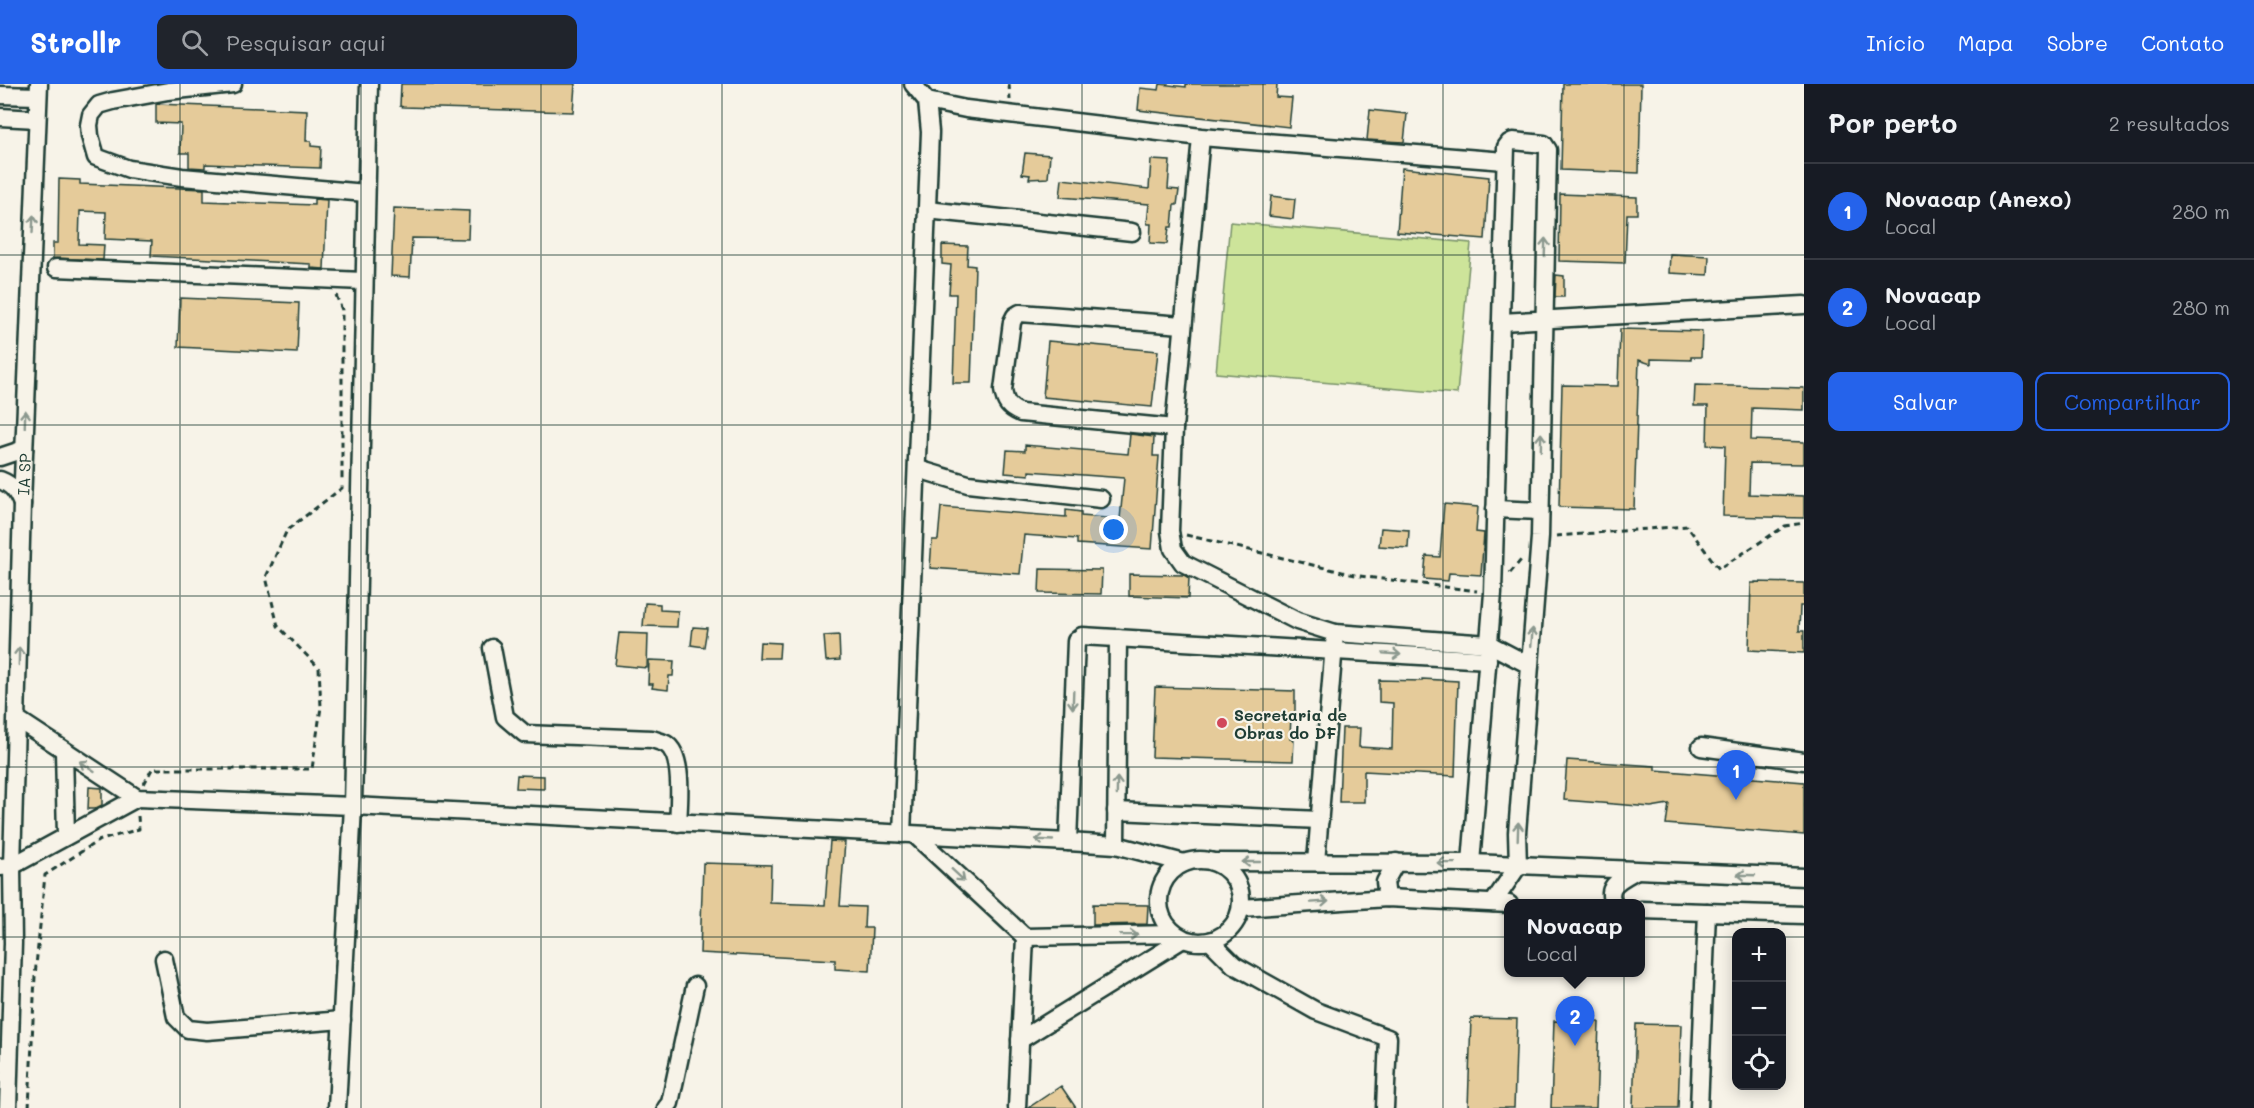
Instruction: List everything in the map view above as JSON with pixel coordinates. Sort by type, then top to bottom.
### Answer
[{"type":"street","points":[[233,84],[168,91],[99,105],[91,115],[89,125],[96,157],[129,170],[182,177],[366,193]]},
{"type":"street","points":[[337,1108],[353,806],[369,84]]},
{"type":"street","points":[[913,84],[927,100],[966,109],[1201,137],[1505,161]]},
{"type":"street","points":[[0,95],[39,90]]},
{"type":"street","name":"IA SP","points":[[10,1029],[13,896],[6,866],[17,719],[22,504],[39,90]]},
{"type":"street","points":[[909,835],[918,469],[930,132],[927,100]]},
{"type":"street","points":[[0,117],[37,119]]},
{"type":"street","points":[[1201,137],[1174,428],[1170,531],[1173,549],[1184,562],[1297,621],[1335,633],[1488,652],[1530,665]]},
{"type":"street","points":[[1241,908],[1387,898],[1501,904],[1518,866],[1517,833],[1540,537],[1548,150],[1544,144],[1509,143],[1506,147],[1493,593],[1471,863]]},
{"type":"street","points":[[927,210],[1132,232]]},
{"type":"street","points":[[56,268],[363,281]]},
{"type":"street","points":[[1501,322],[1804,305]]},
{"type":"street","points":[[1174,428],[1021,413],[1011,409],[1005,401],[1003,390],[1012,322],[1020,313],[1183,325]]},
{"type":"street","points":[[0,457],[24,449]]},
{"type":"street","points":[[918,469],[968,484],[1101,499]]},
{"type":"street","points":[[0,480],[9,483],[22,504]]},
{"type":"street","points":[[1495,509],[1540,511]]},
{"type":"street","points":[[1316,862],[1335,633]]},
{"type":"street","points":[[1068,842],[1076,641],[1082,636],[1334,651],[1488,652]]},
{"type":"street","points":[[1116,845],[1118,638]]},
{"type":"street","points":[[492,648],[505,717],[525,734],[652,739],[667,744],[675,753],[679,782],[678,823]]},
{"type":"street","points":[[17,719],[137,798]]},
{"type":"street","points":[[1701,747],[1804,760]]},
{"type":"street","points":[[64,751],[66,836]]},
{"type":"street","points":[[6,866],[137,798],[353,806],[1068,842],[1116,845],[1184,863]]},
{"type":"street","points":[[1116,811],[1320,820]]},
{"type":"street","points":[[909,835],[1025,937],[1179,936]]},
{"type":"street","points":[[1214,862],[1226,869],[1236,880],[1241,894],[1241,908],[1237,920],[1221,937],[1210,941],[1192,942],[1179,936],[1167,926],[1161,915],[1159,903],[1160,890],[1165,879],[1173,870],[1184,863],[1198,860],[1214,862],[1471,863],[1804,877]]},
{"type":"street","points":[[1387,898],[1385,882],[1396,862]]},
{"type":"street","points":[[1612,899],[1611,889],[1616,882],[1635,871]]},
{"type":"street","points":[[1645,910],[1804,915]]},
{"type":"street","points":[[1699,1108],[1707,912]]},
{"type":"street","points":[[1020,1040],[1179,936]]},
{"type":"street","points":[[1017,1108],[1025,937]]},
{"type":"street","points":[[1210,941],[1234,965],[1316,1011],[1388,1038],[1385,1108]]},
{"type":"street","points":[[164,959],[176,1017],[188,1029],[207,1031],[342,1020]]},
{"type":"street","points":[[0,980],[10,1029],[8,1108]]},
{"type":"street","points":[[666,1108],[670,1103],[695,986]]},
{"type":"path","points":[[1009,84],[1012,113]]},
{"type":"path","points":[[29,1108],[35,976],[45,875],[98,841],[139,829],[137,798],[152,768],[312,769],[321,707],[319,668],[278,626],[266,577],[287,530],[342,488],[342,310],[329,280]]},
{"type":"path","points":[[1181,534],[1359,576],[1493,593],[1540,537],[1687,526],[1719,569],[1785,526],[1804,523]]},
{"type":"green space","points":[[1230,222],[1471,243],[1457,394],[1216,373]]},
{"type":"building","points":[[401,84],[575,84],[573,112],[403,107],[400,106]]},
{"type":"building","points":[[1160,84],[1186,87],[1186,84],[1277,84],[1276,97],[1292,98],[1289,127],[1138,110],[1140,88],[1159,90]]},
{"type":"building","points":[[1563,84],[1641,84],[1639,173],[1561,170]]},
{"type":"building","points":[[156,104],[307,110],[306,141],[311,141],[311,146],[321,147],[320,168],[205,164],[205,168],[189,167],[189,153],[180,153],[181,124],[156,123]]},
{"type":"building","points":[[1370,110],[1407,114],[1404,142],[1367,140]]},
{"type":"building","points":[[1025,153],[1050,155],[1048,178],[1029,179],[1030,175],[1022,174]]},
{"type":"building","points":[[1151,160],[1170,161],[1168,189],[1179,190],[1167,244],[1150,243],[1151,224],[1147,224],[1149,204],[1060,197],[1062,179],[1149,189]]},
{"type":"building","points":[[1402,168],[1489,177],[1485,239],[1397,232]]},
{"type":"building","points":[[59,179],[80,180],[80,184],[204,189],[204,201],[314,205],[314,199],[327,200],[324,269],[311,268],[311,264],[151,256],[152,241],[105,239],[106,212],[80,211],[79,244],[104,245],[103,260],[53,258],[53,243],[58,243]]},
{"type":"building","points":[[1560,194],[1637,197],[1637,214],[1627,214],[1625,263],[1559,261]]},
{"type":"building","points":[[1271,196],[1295,199],[1293,219],[1269,216]]},
{"type":"building","points":[[394,208],[469,211],[468,239],[412,238],[410,277],[391,276]]},
{"type":"building","points":[[942,245],[968,246],[967,265],[975,266],[971,383],[953,383],[956,294],[949,294],[951,265],[942,264]]},
{"type":"building","points":[[1670,254],[1709,256],[1708,275],[1669,273]]},
{"type":"building","points":[[1556,275],[1564,276],[1564,297],[1555,297]]},
{"type":"building","points":[[180,298],[299,303],[297,353],[178,347]]},
{"type":"building","points":[[1620,329],[1702,331],[1701,357],[1691,357],[1691,360],[1651,359],[1651,364],[1639,360],[1634,509],[1559,507],[1562,385],[1618,386]]},
{"type":"building","points":[[1048,341],[1158,351],[1152,407],[1043,397]]},
{"type":"building","points":[[1695,385],[1804,388],[1804,410],[1752,408],[1751,440],[1804,442],[1804,464],[1750,463],[1749,494],[1804,496],[1804,518],[1723,516],[1725,446],[1707,445],[1708,406],[1694,406]]},
{"type":"building","points":[[1130,434],[1154,437],[1153,456],[1159,456],[1152,549],[1077,544],[1077,539],[1024,535],[1020,574],[930,568],[932,540],[938,540],[941,507],[1066,517],[1066,510],[1081,512],[1081,516],[1120,519],[1124,478],[1029,471],[1029,475],[1005,473],[1007,450],[1025,451],[1025,445],[1128,454]]},
{"type":"building","points":[[1444,504],[1478,507],[1476,532],[1484,533],[1481,575],[1449,573],[1448,581],[1424,579],[1426,556],[1440,557]]},
{"type":"building","points":[[1381,528],[1409,530],[1408,548],[1379,546]]},
{"type":"building","points":[[1040,569],[1102,570],[1101,594],[1039,593]]},
{"type":"building","points":[[1129,574],[1184,575],[1189,578],[1188,598],[1129,596]]},
{"type":"building","points":[[1751,583],[1804,583],[1804,606],[1800,606],[1799,631],[1804,631],[1804,653],[1749,650]]},
{"type":"building","points":[[645,603],[660,604],[660,610],[678,611],[677,627],[643,626]]},
{"type":"building","points":[[693,627],[707,628],[704,647],[691,645]]},
{"type":"building","points":[[619,633],[648,634],[647,668],[615,665]]},
{"type":"building","points":[[839,635],[840,660],[826,661],[824,636]]},
{"type":"building","points":[[760,642],[780,643],[779,658],[759,658]]},
{"type":"building","points":[[649,660],[674,661],[673,676],[669,676],[668,690],[652,688],[653,684],[648,684]]},
{"type":"building","points":[[1422,679],[1458,681],[1455,776],[1364,771],[1364,802],[1339,802],[1342,728],[1360,728],[1359,747],[1392,749],[1393,703],[1379,702],[1379,680],[1422,681]]},
{"type":"building","name":"Secretaria de Obras do DF","points":[[1155,687],[1295,691],[1295,714],[1291,714],[1290,739],[1294,739],[1293,761],[1152,757]]},
{"type":"building","points":[[1567,760],[1655,766],[1655,770],[1804,782],[1804,835],[1666,824],[1669,804],[1651,807],[1564,800]]},
{"type":"building","points":[[517,775],[544,776],[544,789],[516,788]]},
{"type":"building","points":[[89,787],[102,788],[102,805],[94,809],[88,809]]},
{"type":"building","points":[[830,841],[845,842],[840,906],[865,907],[864,928],[872,928],[870,971],[835,969],[835,960],[700,953],[703,863],[771,865],[770,903],[825,905]]},
{"type":"building","points":[[1093,904],[1148,905],[1147,924],[1093,925]]},
{"type":"building","points":[[1471,1018],[1517,1019],[1514,1108],[1468,1108]]},
{"type":"building","points":[[1554,1021],[1599,1022],[1596,1108],[1551,1108]]},
{"type":"building","points":[[1636,1024],[1681,1025],[1678,1108],[1633,1108]]},
{"type":"building","points":[[1061,1086],[1076,1108],[1028,1108]]},
{"type":"place","name":"Secretaria de Obras do DF","points":[[1222,723]]},
{"type":"place","name":"Novacap (Anexo)","points":[[1736,800]]},
{"type":"place","name":"Novacap","points":[[1575,1046]]}]
